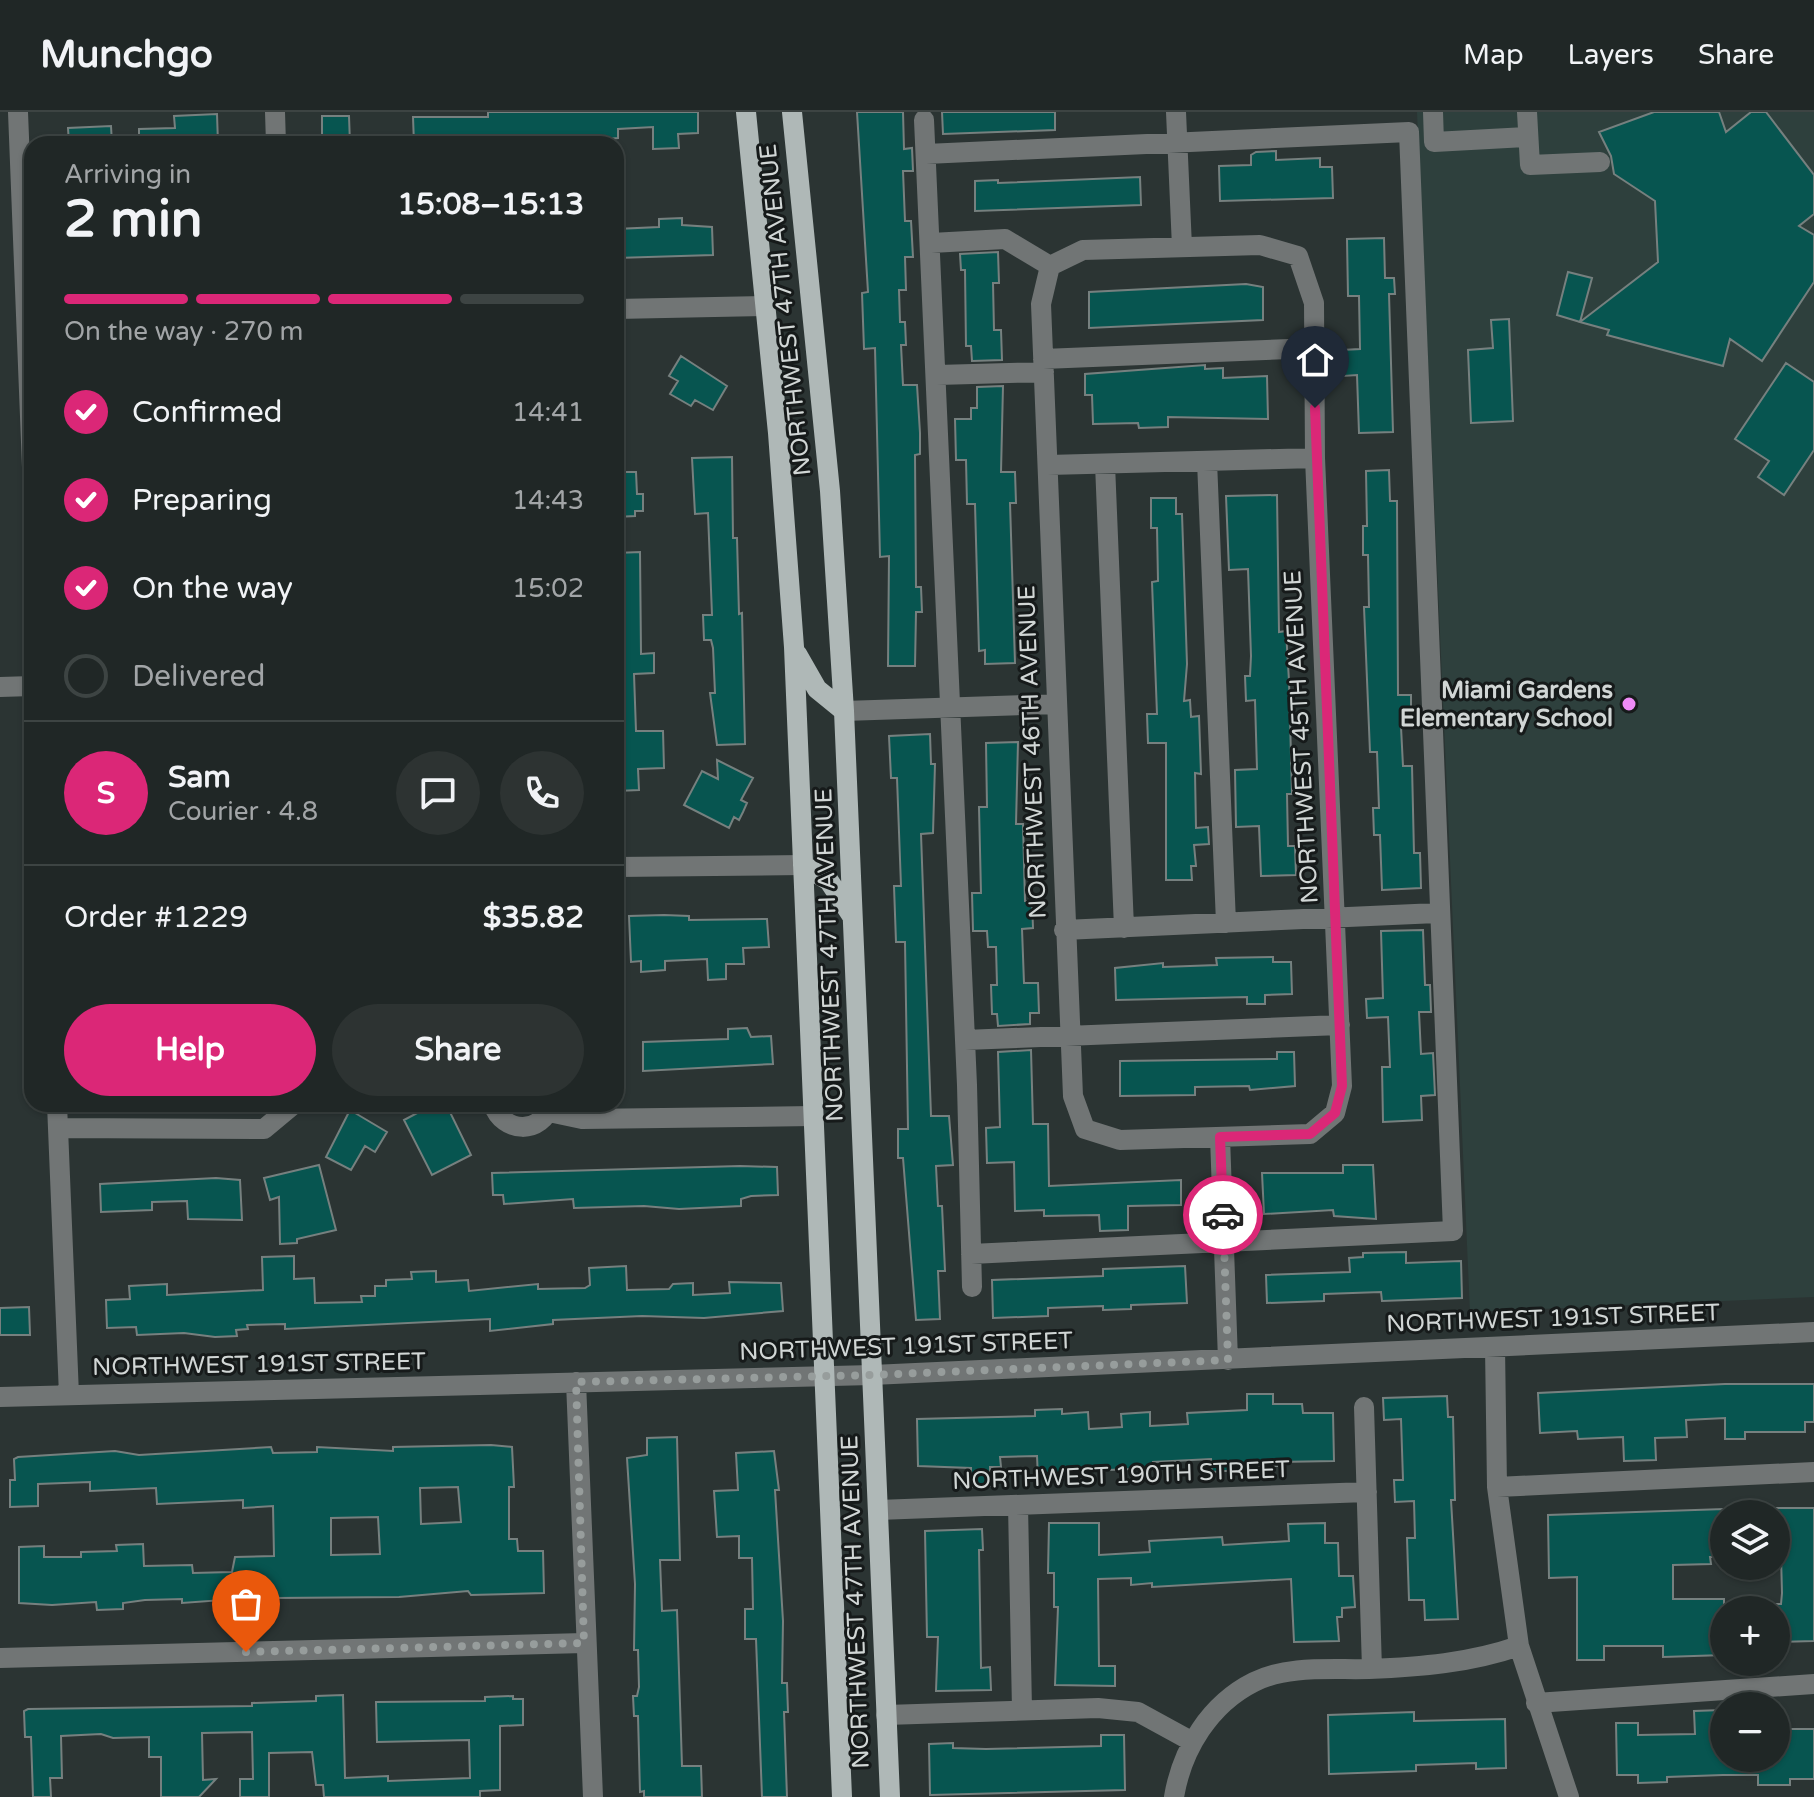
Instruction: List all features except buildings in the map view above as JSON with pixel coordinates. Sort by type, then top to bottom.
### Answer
[{"type":"main road","name":"NORTHWEST 47TH AVENUE","points":[[746,112],[778,433],[794,647],[842,1797]]},
{"type":"main road","name":"NORTHWEST 47TH AVENUE","points":[[792,112],[824,430],[844,711],[890,1797]]},
{"type":"main road","points":[[794,647],[817,689],[844,711]]},
{"type":"main road","points":[[803,865],[829,881],[853,919]]},
{"type":"street","points":[[18,112],[24,264]]},
{"type":"street","points":[[275,112],[276,136]]},
{"type":"street","points":[[931,243],[1005,239],[1050,266],[1083,250],[1182,247],[1176,112]]},
{"type":"street","points":[[1433,112],[1434,142],[1528,137]]},
{"type":"street","points":[[1527,112],[1530,165],[1600,162]]},
{"type":"street","points":[[924,120],[965,1040],[972,1287]]},
{"type":"street","points":[[926,154],[1409,132],[1437,913],[1453,1231],[971,1254]]},
{"type":"street","name":"NORTHWEST 45TH AVENUE","points":[[1182,247],[1260,245],[1298,256],[1314,303],[1315,458],[1342,1086],[1335,1113],[1310,1134],[1220,1137]]},
{"type":"street","name":"NORTHWEST 46TH AVENUE","points":[[1050,266],[1041,304],[1073,1096],[1085,1129],[1120,1140],[1220,1137]]},
{"type":"street","points":[[624,309],[764,306]]},
{"type":"street","points":[[937,375],[1043,365],[1315,353]]},
{"type":"street","points":[[1048,465],[1315,458]]},
{"type":"street","points":[[1207,461],[1226,923]]},
{"type":"street","points":[[1105,464],[1124,928]]},
{"type":"street","points":[[0,687],[24,686]]},
{"type":"street","points":[[844,711],[1056,704]]},
{"type":"street","points":[[624,867],[803,865]]},
{"type":"street","points":[[1064,930],[1437,913]]},
{"type":"street","points":[[965,1040],[1340,1025]]},
{"type":"street","points":[[57,1112],[69,1395]]},
{"type":"street","points":[[58,1128],[264,1129],[284,1112]]},
{"type":"street","points":[[497,1112],[501,1119],[517,1128],[536,1125],[547,1112]]},
{"type":"street","points":[[562,1112],[582,1119],[813,1116]]},
{"type":"street","points":[[1220,1137],[1228,1360]]},
{"type":"street","name":"NORTHWEST 191ST STREET","points":[[0,1397],[872,1375],[1814,1332]]},
{"type":"street","points":[[1495,1347],[1497,1487],[1519,1646],[1569,1797]]},
{"type":"street","points":[[576,1382],[584,1643],[593,1797]]},
{"type":"street","points":[[1364,1407],[1372,1669]]},
{"type":"street","points":[[1497,1487],[1814,1472]]},
{"type":"street","name":"NORTHWEST 190TH STREET","points":[[878,1510],[1367,1492]]},
{"type":"street","points":[[1018,1505],[1022,1710]]},
{"type":"street","points":[[0,1658],[584,1643]]},
{"type":"street","points":[[1174,1797],[1191,1741],[1217,1707],[1256,1681],[1297,1670],[1372,1669],[1459,1662],[1519,1646]]},
{"type":"street","points":[[1536,1703],[1814,1684]]},
{"type":"street","points":[[886,1715],[1098,1708],[1138,1712],[1191,1741]]},
{"type":"shaded area","name":"Miami Gardens Elementary School","points":[[1417,112],[1814,112],[1814,1297],[1470,1312]]},
{"type":"way so far","points":[[246,1652],[584,1643],[576,1382],[872,1375],[1228,1360],[1223,1215]]},
{"type":"place","name":"Miami Gardens Elementary School","points":[[1629,704]]},
{"type":"route","points":[[1223,1215],[1220,1137],[1310,1134],[1335,1113],[1342,1086],[1315,408]]}]
